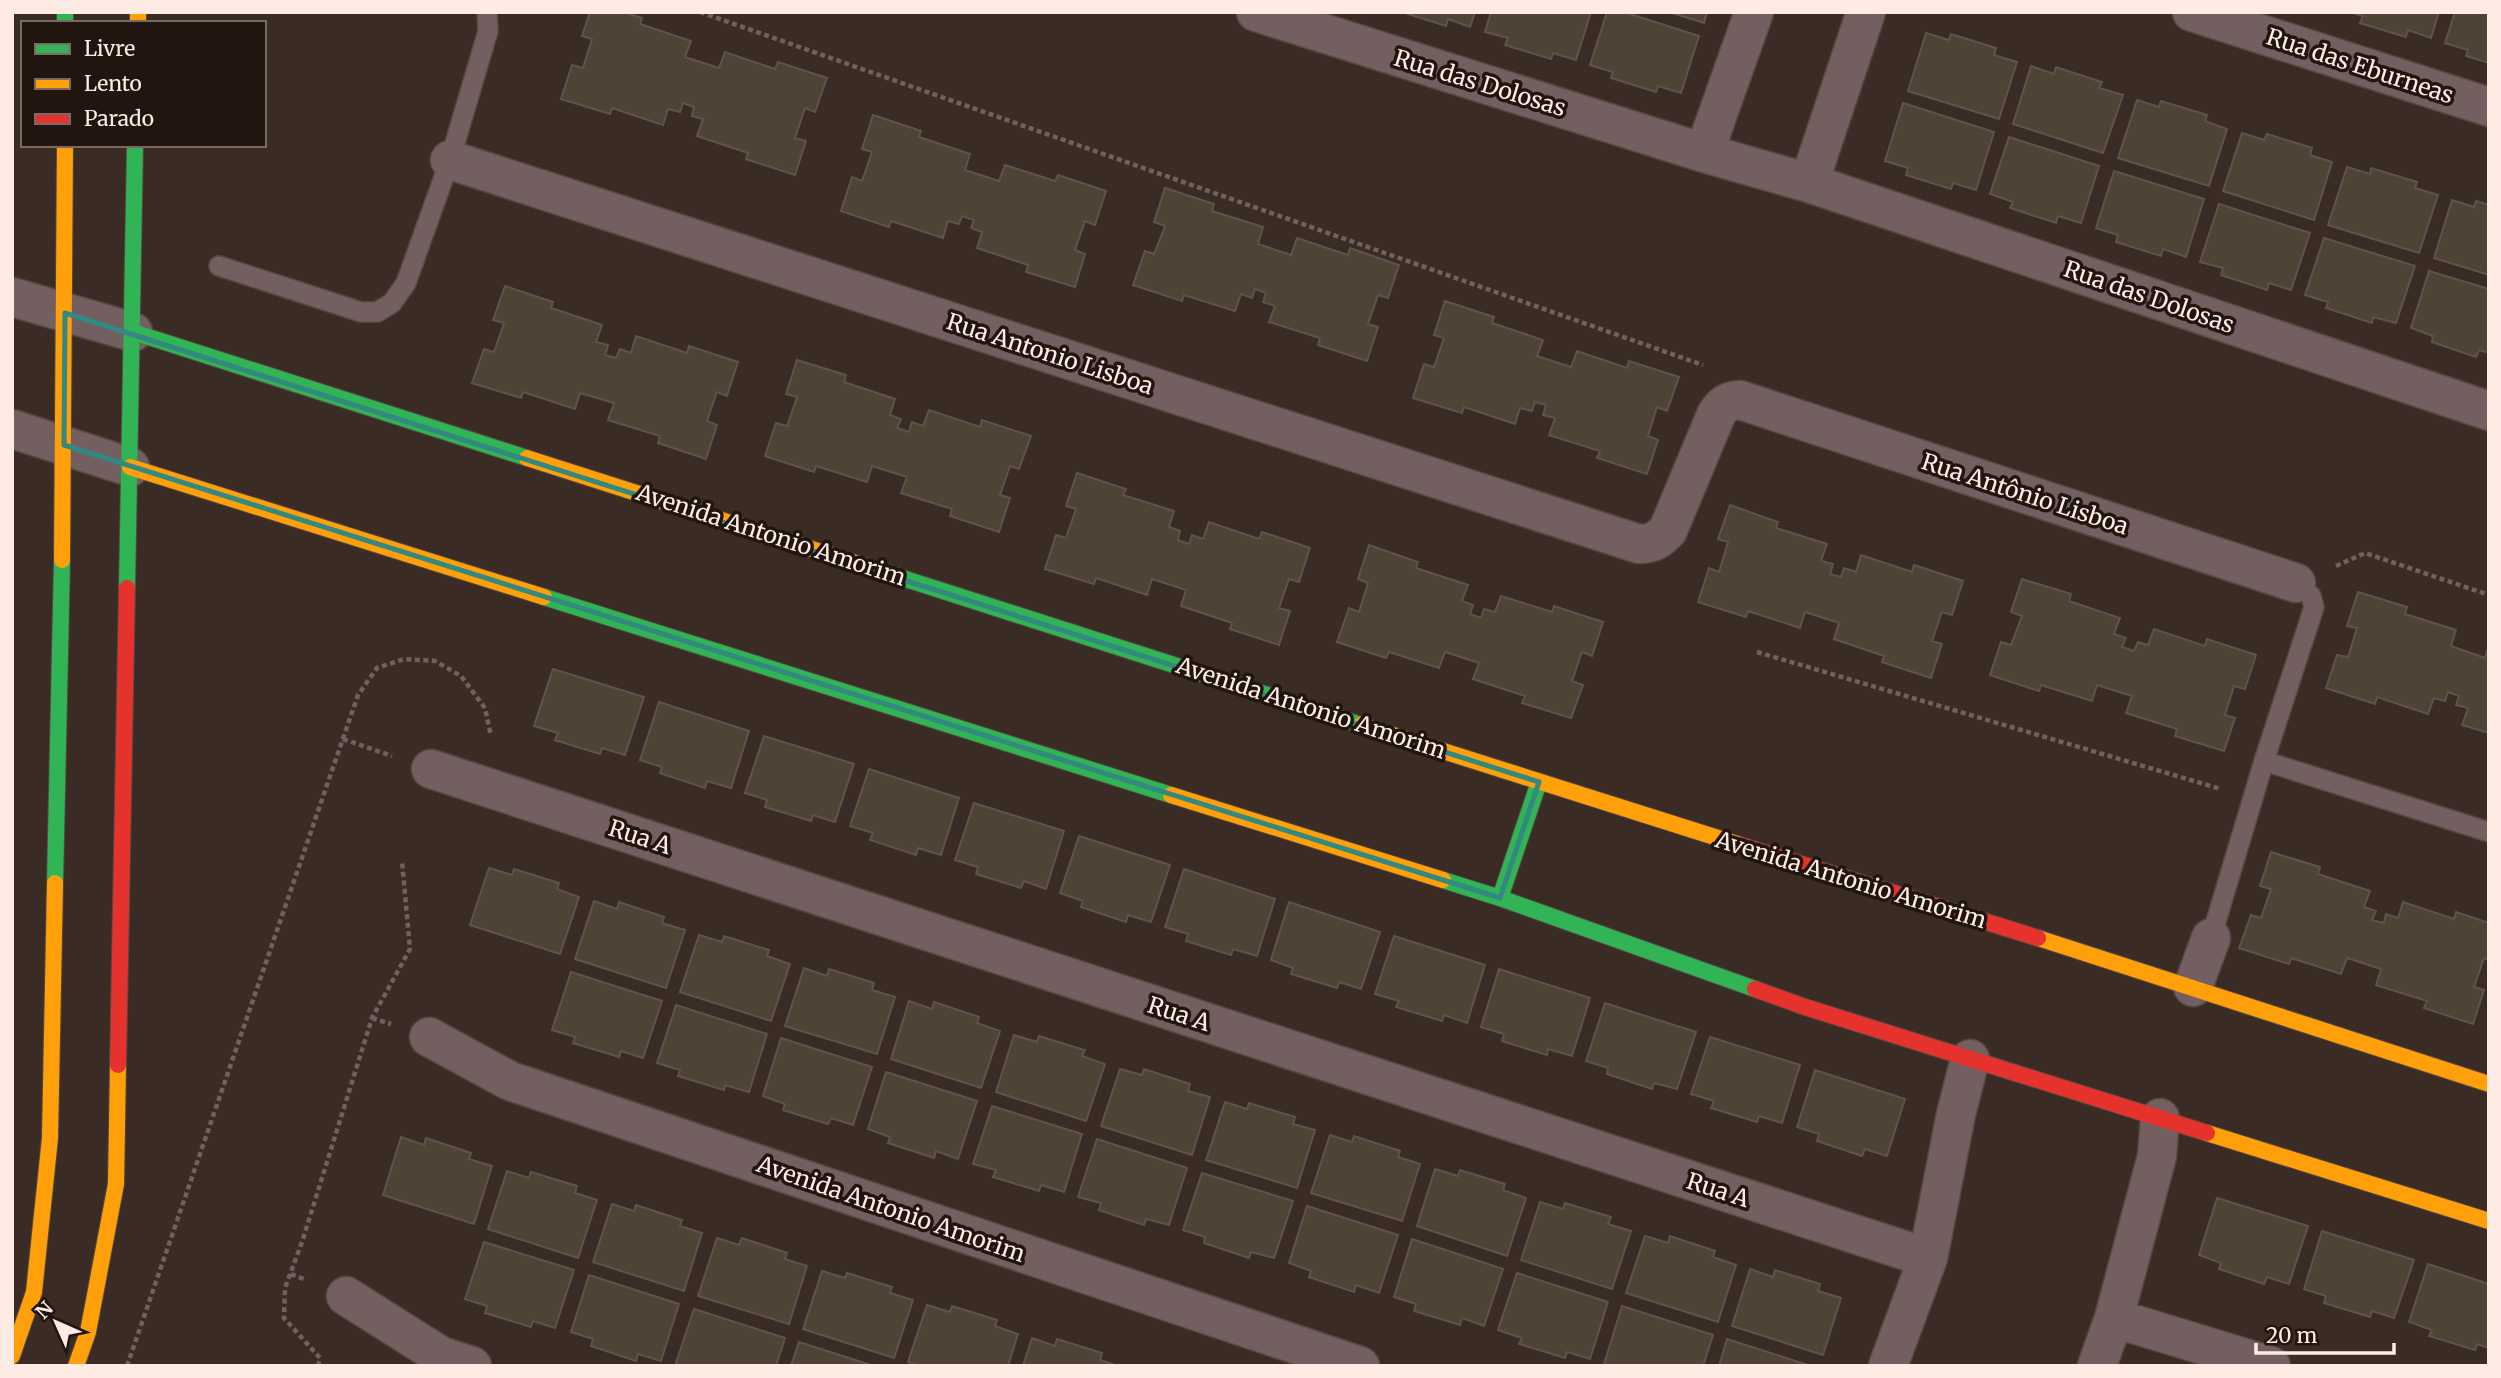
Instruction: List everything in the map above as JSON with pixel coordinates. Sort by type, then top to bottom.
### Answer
[{"type":"street","name":"Rua das Dolosas","points":[[1256,12],[1704,153],[1809,183],[2489,411]]},
{"type":"street","points":[[1704,153],[1754,12]]},
{"type":"street","points":[[1809,183],[1866,12]]},
{"type":"street","name":"Rua das Eburneas","points":[[2192,12],[2489,107]]},
{"type":"street","points":[[12,1356],[34,1292],[50,1138],[64,445],[65,147]]},
{"type":"street","points":[[76,1366],[88,1332],[116,1184],[135,147]]},
{"type":"street","name":"Rua Antonio Lisboa","points":[[450,160],[1639,544],[1650,544],[1660,539],[1668,530],[1716,415],[1722,406],[1730,401],[1740,400]]},
{"type":"street","points":[[12,297],[133,332]]},
{"type":"street","name":"Avenida Antonio Amorim","points":[[133,332],[1539,782],[2193,987],[2489,1084]]},
{"type":"street","name":"Rua Antônio Lisboa","points":[[1740,400],[2296,583]]},
{"type":"street","points":[[12,429],[1500,898],[1805,1007],[2489,1221]]},
{"type":"street","name":"Rua A","points":[[431,769],[1927,1258]]},
{"type":"street","points":[[1500,898],[1539,782]]},
{"type":"street","points":[[2193,987],[2211,938]]},
{"type":"street","name":"Avenida Antonio Amorim","points":[[429,1037],[510,1081],[1360,1366]]},
{"type":"street","points":[[1888,1366],[1927,1258],[1970,1059]]},
{"type":"street","points":[[2097,1366],[2114,1318],[2157,1156],[2160,1118]]},
{"type":"street","points":[[346,1296],[441,1356],[471,1366]]},
{"type":"street","points":[[2114,1318],[2271,1366]]},
{"type":"lane","points":[[219,266],[361,312],[377,312],[392,303],[406,283],[450,160],[488,31],[487,12]]},
{"type":"lane","points":[[2211,938],[2263,761],[2314,607],[2311,596],[2296,583]]},
{"type":"lane","points":[[2263,761],[2489,832]]},
{"type":"path","points":[[700,12],[1707,367],[1740,400]]},
{"type":"path","points":[[2296,583],[2365,554],[2489,595]]},
{"type":"path","points":[[1757,653],[2252,798]]},
{"type":"path","points":[[127,1366],[358,695],[377,668],[404,659],[435,660],[461,676],[485,708],[491,736]]},
{"type":"path","points":[[342,739],[431,769]]},
{"type":"path","points":[[318,1366],[320,1358],[284,1318],[285,1288],[302,1242],[372,1017],[410,949],[402,861]]},
{"type":"highlighted area","points":[[65,313],[1539,782],[1500,898],[64,445]]},
{"type":"building","points":[[590,12],[624,12],[642,18],[640,24],[691,41],[685,57],[719,68],[725,52],[775,69],[778,62],[827,78],[815,112],[805,108],[795,138],[806,141],[795,175],[746,159],[748,153],[697,136],[703,119],[692,116],[694,107],[683,103],[680,112],[668,109],[663,125],[612,108],[610,114],[561,99],[572,65],[583,68],[592,39],[582,36]]},
{"type":"building","points":[[1402,12],[1475,12],[1470,27],[1448,19],[1446,26]]},
{"type":"building","points":[[1491,12],[1591,12],[1576,60],[1553,53],[1551,59],[1505,45],[1508,38],[1485,32]]},
{"type":"building","points":[[1607,12],[1624,12],[1699,36],[1681,93],[1658,86],[1656,92],[1611,78],[1613,72],[1590,65]]},
{"type":"building","points":[[1669,12],[1707,12],[1704,23]]},
{"type":"building","points":[[2350,12],[2439,12],[2431,38],[2408,30],[2406,37],[2360,23],[2363,16]]},
{"type":"building","points":[[2455,12],[2489,12],[2489,63],[2466,56],[2468,50],[2445,43]]},
{"type":"building","points":[[1926,33],[1949,40],[1951,34],[1996,48],[1994,55],[2017,62],[1999,119],[1908,91]]},
{"type":"building","points":[[2031,66],[2054,74],[2056,67],[2102,82],[2099,88],[2123,95],[2103,153],[2013,124]]},
{"type":"building","points":[[2137,100],[2159,107],[2161,101],[2207,115],[2205,121],[2227,129],[2209,186],[2118,158]]},
{"type":"building","points":[[1903,103],[1994,132],[1976,190],[1953,183],[1951,189],[1906,175],[1908,168],[1885,161]]},
{"type":"building","points":[[873,115],[921,131],[919,137],[970,154],[965,170],[999,181],[1005,165],[1055,181],[1058,175],[1106,191],[1095,225],[1085,221],[1075,250],[1085,254],[1075,287],[1026,272],[1028,265],[977,248],[982,232],[971,228],[974,220],[962,216],[959,224],[948,221],[943,238],[891,221],[889,227],[841,211],[852,177],[862,181],[872,152],[862,149]]},
{"type":"building","points":[[2242,133],[2264,140],[2267,134],[2312,148],[2310,155],[2332,162],[2314,220],[2223,191]]},
{"type":"building","points":[[2009,137],[2099,166],[2081,223],[2058,216],[2056,223],[2010,208],[2013,202],[1990,194]]},
{"type":"building","points":[[2347,167],[2370,174],[2371,168],[2417,182],[2415,188],[2438,195],[2419,253],[2328,225]]},
{"type":"building","points":[[2114,171],[2204,199],[2186,257],[2163,249],[2161,256],[2116,242],[2118,235],[2096,228]]},
{"type":"building","points":[[1165,188],[1214,204],[1212,211],[1263,227],[1258,244],[1291,255],[1297,238],[1348,255],[1350,248],[1399,265],[1388,298],[1378,295],[1368,324],[1378,327],[1367,361],[1318,345],[1320,338],[1269,322],[1275,306],[1263,302],[1266,293],[1255,289],[1252,298],[1241,294],[1235,311],[1184,295],[1182,301],[1133,285],[1145,251],[1154,254],[1165,226],[1154,222]]},
{"type":"building","points":[[2452,200],[2474,207],[2476,201],[2489,205],[2489,275],[2434,258]]},
{"type":"building","points":[[2219,204],[2310,233],[2291,290],[2269,283],[2267,290],[2221,275],[2223,268],[2200,262]]},
{"type":"building","points":[[2324,238],[2415,266],[2396,323],[2373,317],[2372,323],[2326,308],[2328,302],[2305,295]]},
{"type":"building","points":[[2429,271],[2489,289],[2489,353],[2479,350],[2476,357],[2432,342],[2433,336],[2411,328]]},
{"type":"building","points":[[505,286],[553,302],[551,308],[602,325],[596,342],[608,345],[605,355],[616,358],[620,349],[631,353],[636,336],[687,353],[689,346],[738,362],[727,396],[717,392],[707,421],[717,425],[706,459],[658,443],[660,436],[608,420],[614,403],[580,393],[575,409],[523,392],[521,398],[472,383],[484,349],[494,352],[504,323],[493,320]]},
{"type":"building","points":[[1445,301],[1494,317],[1492,323],[1543,340],[1537,356],[1571,367],[1577,351],[1627,368],[1629,361],[1679,377],[1667,411],[1657,407],[1648,436],[1658,440],[1647,474],[1597,458],[1600,451],[1549,435],[1555,418],[1543,415],[1546,405],[1535,402],[1532,411],[1520,408],[1515,424],[1464,407],[1462,413],[1413,398],[1424,364],[1434,367],[1444,338],[1434,335]]},
{"type":"building","points":[[797,360],[846,375],[844,382],[895,399],[890,415],[901,419],[897,428],[909,432],[912,422],[923,426],[929,410],[980,427],[982,420],[1031,436],[1019,469],[1010,466],[1000,495],[1010,498],[999,532],[950,516],[952,509],[901,493],[907,477],[872,466],[867,482],[816,466],[814,472],[765,456],[776,423],[787,426],[797,397],[786,394]]},
{"type":"building","points":[[1077,473],[1126,489],[1123,495],[1174,511],[1169,527],[1180,531],[1178,540],[1189,544],[1192,535],[1203,539],[1209,522],[1259,539],[1262,532],[1310,548],[1299,582],[1289,579],[1279,608],[1290,611],[1279,645],[1230,629],[1232,623],[1181,606],[1186,590],[1152,579],[1147,595],[1096,578],[1094,584],[1045,569],[1056,535],[1066,538],[1076,509],[1066,506]]},
{"type":"building","points":[[1730,505],[1778,522],[1776,528],[1827,544],[1821,561],[1833,564],[1830,574],[1841,577],[1844,568],[1856,572],[1861,555],[1912,572],[1914,565],[1963,581],[1952,615],[1942,612],[1932,641],[1942,644],[1931,678],[1882,662],[1884,656],[1834,639],[1839,623],[1805,612],[1800,628],[1748,611],[1746,617],[1698,602],[1709,568],[1719,572],[1728,542],[1718,539]]},
{"type":"building","points":[[1369,545],[1418,562],[1416,568],[1468,585],[1462,601],[1473,605],[1470,614],[1481,618],[1484,609],[1495,612],[1501,596],[1552,612],[1554,606],[1603,622],[1592,656],[1582,652],[1572,681],[1583,685],[1571,718],[1522,703],[1525,696],[1473,679],[1479,663],[1445,652],[1439,668],[1389,652],[1386,658],[1337,642],[1349,608],[1359,612],[1368,583],[1358,579]]},
{"type":"building","points":[[2022,579],[2071,594],[2069,601],[2120,618],[2114,634],[2126,638],[2122,647],[2134,651],[2138,642],[2148,645],[2154,629],[2205,646],[2207,639],[2256,655],[2245,689],[2234,686],[2225,715],[2235,718],[2224,751],[2175,736],[2177,729],[2126,713],[2132,696],[2097,685],[2092,701],[2041,685],[2039,691],[1990,675],[2001,642],[2011,645],[2022,616],[2011,612]]},
{"type":"building","points":[[2358,592],[2407,607],[2405,614],[2456,630],[2451,646],[2485,658],[2489,645],[2489,733],[2462,725],[2468,708],[2456,705],[2459,696],[2448,692],[2445,701],[2434,698],[2428,714],[2377,697],[2375,704],[2326,688],[2337,655],[2348,657],[2357,628],[2347,626]]},
{"type":"building","points":[[553,669],[644,697],[625,755],[602,748],[600,754],[555,740],[558,733],[534,726]]},
{"type":"building","points":[[659,702],[749,731],[731,788],[707,781],[705,788],[660,773],[662,767],[640,760]]},
{"type":"building","points":[[764,736],[854,764],[835,822],[813,815],[811,821],[765,807],[767,800],[745,793]]},
{"type":"building","points":[[869,769],[959,798],[941,855],[918,848],[916,855],[870,840],[873,833],[850,826]]},
{"type":"building","points":[[974,803],[1064,831],[1046,889],[1024,881],[1021,888],[976,874],[978,867],[955,860]]},
{"type":"building","points":[[1079,836],[1170,865],[1151,922],[1128,915],[1126,922],[1081,907],[1083,901],[1060,893]]},
{"type":"building","points":[[2271,852],[2320,867],[2318,874],[2370,891],[2364,907],[2376,911],[2372,920],[2384,923],[2386,914],[2398,918],[2403,902],[2454,919],[2456,912],[2489,923],[2489,960],[2484,958],[2474,987],[2484,990],[2473,1024],[2424,1008],[2427,1001],[2376,985],[2381,969],[2347,958],[2341,974],[2291,958],[2289,964],[2239,948],[2251,915],[2261,918],[2271,889],[2260,886]]},
{"type":"building","points":[[489,868],[512,875],[514,869],[559,883],[557,889],[579,897],[560,954],[470,925]]},
{"type":"building","points":[[1184,869],[1275,899],[1257,956],[1233,949],[1231,955],[1186,941],[1188,934],[1165,927]]},
{"type":"building","points":[[594,901],[617,909],[619,902],[664,917],[662,923],[685,930],[666,988],[575,959]]},
{"type":"building","points":[[1289,902],[1380,932],[1361,989],[1339,982],[1337,988],[1291,974],[1293,968],[1271,960]]},
{"type":"building","points":[[699,935],[722,942],[724,936],[769,950],[767,956],[790,964],[771,1021],[680,992]]},
{"type":"building","points":[[1394,936],[1485,965],[1467,1023],[1444,1015],[1442,1021],[1396,1007],[1399,1001],[1375,994]]},
{"type":"building","points":[[804,968],[827,976],[829,969],[874,983],[872,990],[895,997],[877,1054],[785,1026]]},
{"type":"building","points":[[1499,969],[1590,998],[1572,1056],[1548,1049],[1547,1055],[1502,1041],[1504,1034],[1481,1027]]},
{"type":"building","points":[[571,972],[662,1001],[643,1058],[621,1051],[619,1057],[573,1043],[575,1037],[552,1030]]},
{"type":"building","points":[[909,1001],[932,1009],[934,1002],[979,1017],[977,1023],[1000,1031],[981,1088],[891,1059]]},
{"type":"building","points":[[1605,1003],[1696,1032],[1677,1089],[1654,1083],[1652,1089],[1607,1074],[1608,1068],[1586,1061]]},
{"type":"building","points":[[676,1005],[767,1034],[749,1092],[725,1085],[724,1090],[678,1076],[680,1070],[657,1063]]},
{"type":"building","points":[[1014,1035],[1037,1042],[1039,1036],[1085,1050],[1082,1056],[1105,1064],[1086,1121],[996,1092]]},
{"type":"building","points":[[1710,1037],[1800,1065],[1782,1123],[1759,1116],[1757,1122],[1711,1108],[1714,1101],[1691,1094]]},
{"type":"building","points":[[781,1038],[872,1067],[853,1125],[831,1118],[828,1124],[783,1110],[785,1104],[763,1096]]},
{"type":"building","points":[[1120,1069],[1142,1075],[1144,1069],[1190,1084],[1188,1091],[1210,1097],[1192,1155],[1101,1126]]},
{"type":"building","points":[[1815,1070],[1905,1099],[1887,1156],[1865,1149],[1862,1156],[1817,1141],[1819,1134],[1797,1127]]},
{"type":"building","points":[[886,1072],[977,1101],[958,1159],[936,1151],[934,1158],[888,1143],[890,1137],[868,1129]]},
{"type":"building","points":[[1225,1102],[1247,1109],[1249,1103],[1295,1117],[1293,1124],[1315,1130],[1297,1188],[1206,1160]]},
{"type":"building","points":[[992,1106],[1082,1134],[1064,1192],[1041,1185],[1039,1191],[993,1177],[996,1170],[973,1164]]},
{"type":"building","points":[[1330,1135],[1352,1142],[1354,1136],[1400,1151],[1398,1157],[1420,1164],[1402,1221],[1311,1193]]},
{"type":"building","points":[[401,1137],[424,1145],[426,1138],[471,1153],[469,1159],[492,1166],[474,1224],[383,1195]]},
{"type":"building","points":[[1097,1139],[1187,1168],[1169,1225],[1146,1219],[1144,1225],[1099,1210],[1101,1203],[1078,1197]]},
{"type":"building","points":[[1435,1169],[1458,1176],[1460,1170],[1505,1184],[1503,1190],[1526,1198],[1507,1256],[1417,1226]]},
{"type":"building","points":[[507,1171],[529,1178],[531,1172],[577,1186],[575,1193],[597,1200],[578,1258],[488,1229]]},
{"type":"building","points":[[1202,1173],[1293,1201],[1274,1258],[1251,1252],[1249,1258],[1204,1243],[1205,1237],[1183,1230]]},
{"type":"building","points":[[2217,1198],[2308,1226],[2289,1284],[2267,1277],[2264,1284],[2219,1269],[2221,1263],[2199,1255]]},
{"type":"building","points":[[1540,1202],[1563,1209],[1565,1203],[1611,1217],[1608,1224],[1631,1231],[1612,1289],[1521,1260]]},
{"type":"building","points":[[612,1204],[634,1211],[636,1205],[682,1220],[680,1226],[702,1233],[684,1291],[593,1262]]},
{"type":"building","points":[[1307,1206],[1398,1235],[1379,1293],[1356,1285],[1354,1292],[1309,1277],[1311,1271],[1289,1263]]},
{"type":"building","points":[[2322,1231],[2414,1260],[2394,1318],[2372,1311],[2370,1317],[2324,1303],[2326,1296],[2304,1289]]},
{"type":"building","points":[[1645,1236],[1668,1243],[1670,1236],[1715,1251],[1713,1257],[1736,1265],[1718,1322],[1626,1293]]},
{"type":"building","points":[[717,1238],[739,1245],[742,1238],[787,1253],[785,1259],[807,1266],[789,1324],[698,1296]]},
{"type":"building","points":[[1412,1239],[1503,1269],[1484,1326],[1462,1318],[1460,1325],[1414,1311],[1416,1304],[1394,1297]]},
{"type":"building","points":[[484,1242],[574,1270],[555,1328],[533,1321],[531,1327],[485,1313],[487,1306],[465,1299]]},
{"type":"building","points":[[2428,1264],[2489,1284],[2489,1348],[2477,1344],[2475,1350],[2429,1336],[2432,1330],[2409,1322]]},
{"type":"building","points":[[1750,1269],[1773,1277],[1775,1270],[1820,1284],[1818,1291],[1841,1298],[1823,1355],[1732,1326]]},
{"type":"building","points":[[822,1271],[845,1278],[847,1273],[892,1287],[890,1293],[913,1300],[894,1358],[803,1329]]},
{"type":"building","points":[[1517,1273],[1608,1302],[1590,1359],[1567,1352],[1565,1358],[1519,1344],[1522,1338],[1498,1330]]},
{"type":"building","points":[[589,1275],[679,1304],[661,1361],[638,1354],[636,1361],[591,1346],[593,1339],[571,1332]]},
{"type":"building","points":[[927,1305],[950,1312],[952,1306],[997,1320],[995,1326],[1018,1334],[1008,1366],[919,1366],[908,1362]]},
{"type":"building","points":[[1622,1306],[1713,1335],[1703,1366],[1604,1364]]},
{"type":"building","points":[[694,1309],[785,1338],[776,1366],[675,1366]]},
{"type":"building","points":[[1032,1338],[1055,1346],[1057,1339],[1102,1353],[1100,1360],[1118,1366],[1023,1366]]},
{"type":"building","points":[[1727,1339],[1811,1366],[1719,1366]]},
{"type":"building","points":[[799,1342],[874,1366],[791,1366]]},
{"type":"traffic: fast","points":[[65,12],[65,21]]},
{"type":"traffic: fast","points":[[127,588],[135,147]]},
{"type":"traffic: fast","points":[[133,332],[527,458]]},
{"type":"traffic: fast","points":[[55,883],[62,560]]},
{"type":"traffic: fast","points":[[890,574],[1361,725]]},
{"type":"traffic: fast","points":[[544,597],[1171,795]]},
{"type":"traffic: fast","points":[[1500,898],[1539,782]]},
{"type":"traffic: fast","points":[[1443,880],[1755,989]]},
{"type":"traffic: slow","points":[[138,12],[138,21]]},
{"type":"traffic: slow","points":[[62,560],[65,147]]},
{"type":"traffic: slow","points":[[527,458],[890,574]]},
{"type":"traffic: slow","points":[[130,467],[544,597]]},
{"type":"traffic: slow","points":[[1361,725],[1740,845]]},
{"type":"traffic: slow","points":[[1171,795],[1443,880]]},
{"type":"traffic: slow","points":[[12,1356],[34,1292],[50,1138],[55,883]]},
{"type":"traffic: slow","points":[[2038,938],[2489,1084]]},
{"type":"traffic: slow","points":[[76,1366],[88,1332],[116,1184],[118,1065]]},
{"type":"traffic: slow","points":[[2207,1133],[2489,1221]]},
{"type":"traffic: jam","points":[[118,1065],[127,588]]},
{"type":"traffic: jam","points":[[1740,845],[2038,938]]},
{"type":"traffic: jam","points":[[1755,989],[2207,1133]]}]
